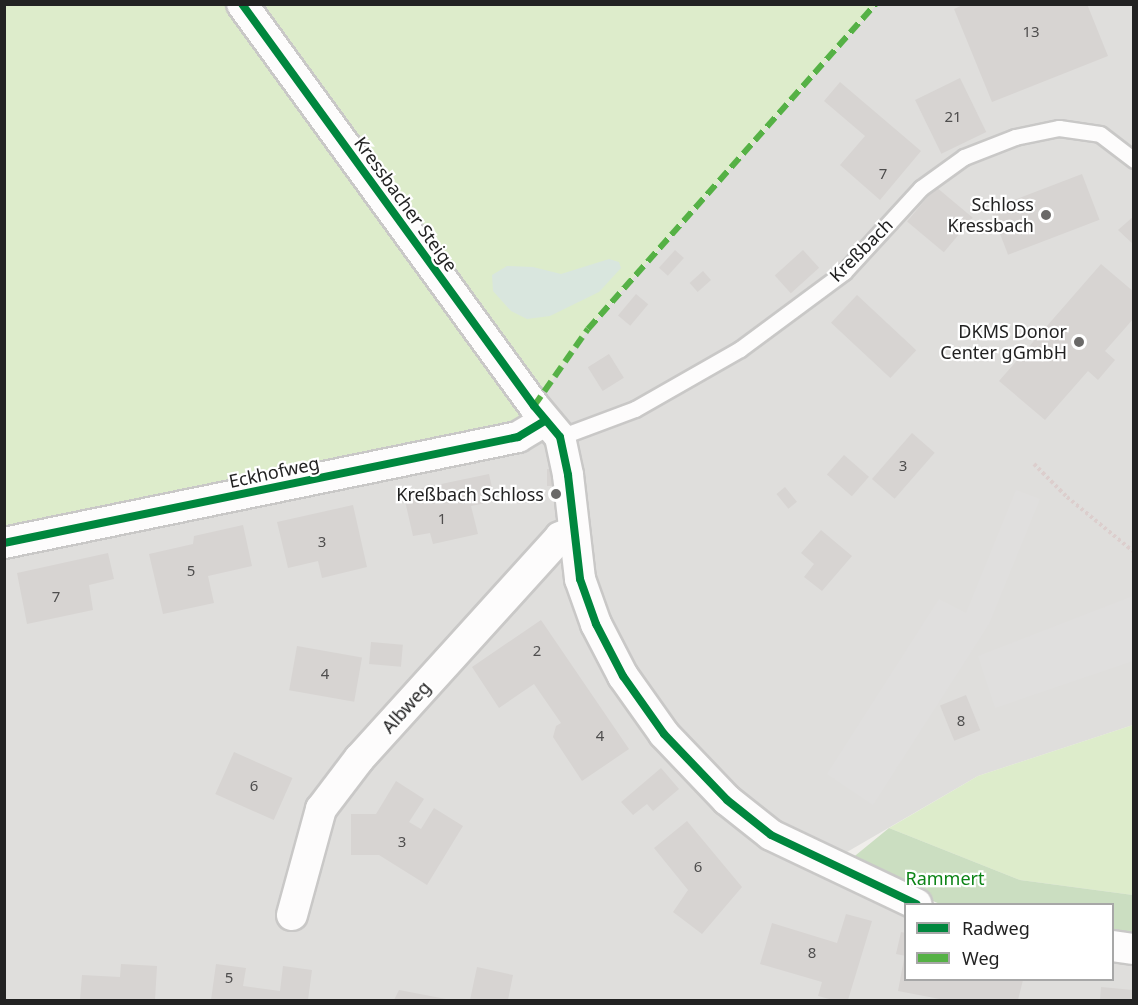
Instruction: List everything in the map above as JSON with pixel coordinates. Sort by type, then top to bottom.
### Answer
[{"type":"street","name":"Kressbacher Steige","points":[[242,4],[552,429]]},
{"type":"street","points":[[552,429],[568,475],[580,579],[596,624],[623,676],[664,734],[727,800],[771,835],[914,903]]},
{"type":"street","name":"Eckhofweg","points":[[4,543],[552,429]]},
{"type":"street","name":"Albweg","points":[[292,915],[321,809],[359,759],[560,537],[573,532]]},
{"type":"street","points":[[1114,946],[1134,949]]},
{"type":"lane","name":"Kreßbach","points":[[552,429],[635,409],[740,349],[844,272],[921,188],[964,157],[1015,137],[1059,128],[1100,134],[1134,160]]},
{"type":"path","points":[[1034,464],[1067,497],[1134,552]]},
{"type":"shaded area","points":[[876,5],[1133,5],[1133,725],[978,776],[828,863],[904,903],[904,981],[1114,981],[1114,946],[1133,949],[1133,1000],[5,1000],[5,543],[534,406],[588,329]]},
{"type":"shaded area","points":[[609,259],[619,262],[621,268],[599,292],[550,316],[527,319],[511,311],[493,291],[492,275],[507,266],[533,267],[561,274]]},
{"type":"shaded area","points":[[1016,490],[1040,499],[989,624],[873,805],[827,774],[939,599],[966,613]]},
{"type":"shaded area","points":[[1133,596],[1133,661],[995,708],[978,656]]},
{"type":"green space","points":[[5,5],[876,5],[588,329],[534,406],[545,421],[5,543]]},
{"type":"green space","points":[[1133,725],[1133,895],[1020,880],[889,828],[978,776]]},
{"type":"green space","name":"Rammert","points":[[889,828],[1020,880],[1133,895],[1133,940],[1114,937],[1114,903],[938,903],[845,864]]},
{"type":"building","points":[[965,4],[1087,4],[1108,56],[992,102],[954,9]]},
{"type":"building","points":[[960,78],[986,132],[941,154],[915,100]]},
{"type":"building","points":[[840,82],[921,151],[880,200],[840,165],[865,136],[824,101]]},
{"type":"building","name":"Schloss Kressbach","points":[[1082,174],[1100,220],[1008,255],[991,209]]},
{"type":"building","points":[[936,187],[973,218],[944,252],[907,221]]},
{"type":"building","points":[[1134,216],[1134,245],[1118,230]]},
{"type":"building","points":[[675,250],[684,258],[668,276],[659,268]]},
{"type":"building","points":[[803,250],[819,268],[791,293],[775,275]]},
{"type":"building","points":[[1101,264],[1134,292],[1134,318],[1105,351],[1115,360],[1098,380],[1088,371],[1045,420],[999,381]]},
{"type":"building","points":[[703,271],[711,280],[698,292],[690,283]]},
{"type":"building","points":[[636,294],[648,304],[630,326],[618,315]]},
{"type":"building","points":[[857,295],[916,350],[890,378],[831,323]]},
{"type":"building","points":[[609,354],[624,378],[603,391],[588,367]]},
{"type":"building","points":[[912,433],[935,453],[895,499],[872,479]]},
{"type":"building","points":[[844,455],[869,477],[852,496],[827,475]]},
{"type":"building","points":[[547,469],[553,469],[553,486],[547,486]]},
{"type":"building","points":[[489,474],[495,501],[471,506],[478,534],[433,544],[430,533],[413,536],[403,492]]},
{"type":"building","points":[[785,487],[797,502],[788,509],[776,494]]},
{"type":"building","points":[[353,505],[367,567],[322,578],[318,561],[288,568],[277,522]]},
{"type":"building","points":[[243,525],[252,566],[208,576],[214,603],[163,614],[149,554],[193,544],[194,536]]},
{"type":"building","points":[[821,530],[852,556],[822,591],[804,577],[814,564],[801,553]]},
{"type":"building","points":[[108,553],[114,579],[89,585],[93,610],[27,624],[17,573]]},
{"type":"building","points":[[541,620],[629,749],[582,781],[553,737],[556,726],[561,723],[534,684],[499,708],[472,667]]},
{"type":"building","points":[[371,642],[403,645],[401,667],[369,664]]},
{"type":"building","points":[[297,646],[362,657],[354,702],[289,690]]},
{"type":"building","points":[[966,695],[980,730],[954,741],[940,705]]},
{"type":"building","points":[[234,752],[292,778],[274,820],[215,794]]},
{"type":"building","points":[[661,768],[679,789],[653,811],[647,804],[633,815],[621,802]]},
{"type":"building","points":[[396,781],[424,799],[409,822],[421,829],[434,808],[463,826],[427,885],[379,855],[351,855],[351,814],[376,814]]},
{"type":"building","points":[[687,821],[742,887],[702,934],[673,912],[688,890],[654,848]]},
{"type":"building","points":[[846,914],[872,921],[848,1000],[833,1000],[818,996],[822,982],[760,964],[772,923],[837,943]]},
{"type":"building","points":[[901,932],[904,933],[904,956],[896,954]]},
{"type":"building","points":[[904,959],[904,981],[1023,981],[1018,1000],[945,1000],[898,991]]},
{"type":"building","points":[[121,964],[157,966],[155,1000],[80,1000],[82,975],[120,977]]},
{"type":"building","points":[[216,964],[246,968],[243,986],[280,991],[283,966],[312,970],[308,1000],[211,1000]]},
{"type":"building","points":[[477,967],[513,975],[508,1000],[470,1000]]},
{"type":"building","points":[[1101,987],[1133,990],[1134,1000],[1100,1000]]},
{"type":"building","points":[[399,990],[446,999],[446,1000],[394,1000]]},
{"type":"marked path","points":[[534,406],[588,329],[876,4]]},
{"type":"cycle path","points":[[242,4],[534,406],[560,437],[568,475],[580,579],[596,624],[623,676],[664,734],[727,800],[771,835],[914,903]]},
{"type":"cycle path","points":[[4,543],[518,437],[545,421]]},
{"type":"place","name":"Schloss Kressbach","points":[[1046,215]]},
{"type":"place","name":"DKMS Donor Center gGmbH","points":[[1079,342]]},
{"type":"place","name":"Kreßbach Schloss","points":[[556,494]]}]
